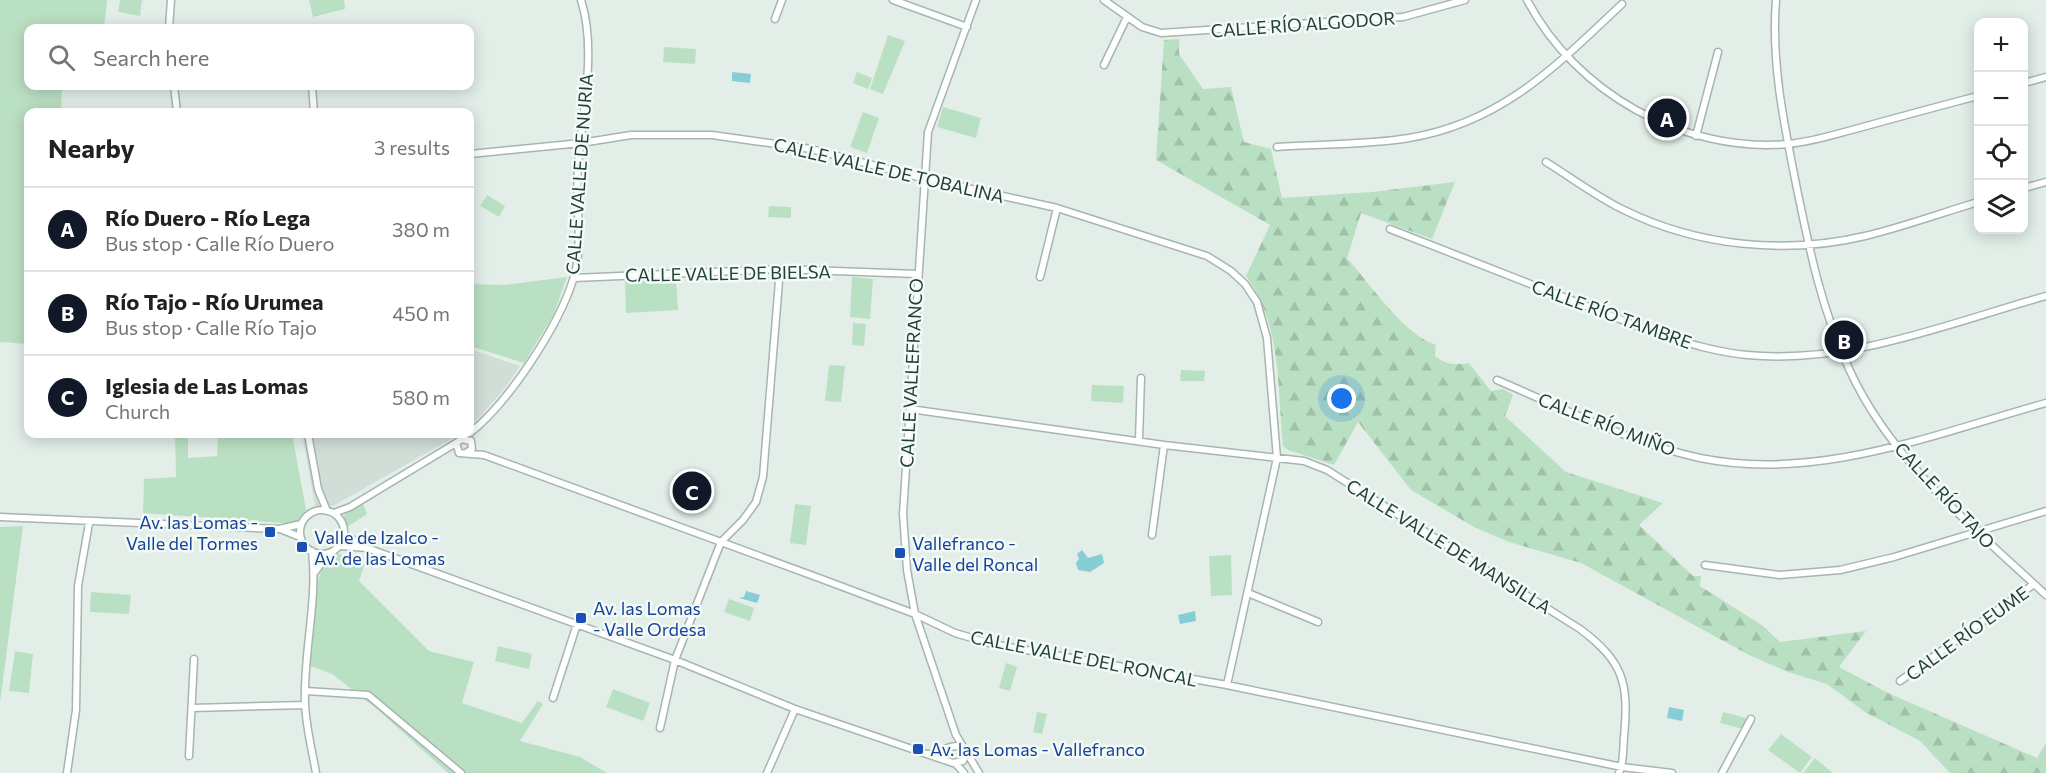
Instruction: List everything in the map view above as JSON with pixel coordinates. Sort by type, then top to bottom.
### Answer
[{"type":"street","points":[[169,24],[171,0]]},
{"type":"street","name":"CALLE VALLE DE NURIA","points":[[474,434],[476,428],[506,394],[557,320],[574,278],[578,167],[588,46],[587,19],[581,0]]},
{"type":"street","points":[[775,19],[782,0]]},
{"type":"street","points":[[893,0],[966,27]]},
{"type":"street","name":"CALLE VALLEFRANCO","points":[[962,746],[956,735],[915,614],[907,570],[903,514],[928,132],[976,0]]},
{"type":"street","name":"CALLE RÍO ALGODOR","points":[[1104,0],[1150,32],[1174,33],[1403,17],[1466,0]]},
{"type":"street","points":[[1527,0],[1553,41],[1594,83],[1634,109],[1696,136],[1737,143],[1788,144],[1816,140],[1974,97]]},
{"type":"street","name":"CALLE RÍO TAJO","points":[[1776,0],[1776,62],[1788,144],[1808,245],[1824,305],[1842,352],[1866,400],[1896,445],[1976,531],[2046,595]]},
{"type":"street","points":[[1277,147],[1408,139],[1461,125],[1515,98],[1541,79],[1622,3]]},
{"type":"street","points":[[1104,64],[1127,17]]},
{"type":"street","points":[[1696,136],[1719,52]]},
{"type":"street","points":[[2028,82],[2046,77]]},
{"type":"street","points":[[174,90],[177,108]]},
{"type":"street","points":[[312,90],[314,108]]},
{"type":"street","name":"CALLE VALLE DE TOBALINA","points":[[474,154],[581,143],[631,135],[712,135],[811,149],[926,179],[1057,208],[1207,256],[1231,271],[1245,284],[1257,302],[1267,338],[1277,458],[1227,685]]},
{"type":"street","points":[[1546,162],[1625,211],[1681,232],[1741,243],[1808,245],[1866,236],[1974,203]]},
{"type":"street","points":[[2028,187],[2046,182]]},
{"type":"street","points":[[1040,277],[1057,208]]},
{"type":"street","name":"CALLE RÍO TAMBRE","points":[[1390,230],[1658,334],[1696,346],[1770,356],[1842,352],[2046,296]]},
{"type":"street","points":[[660,728],[675,660],[722,542],[756,502],[763,477],[780,269]]},
{"type":"street","name":"CALLE VALLE DE BIELSA","points":[[574,278],[780,269],[917,274]]},
{"type":"street","points":[[1138,440],[1141,378]]},
{"type":"street","name":"CALLE RÍO MIÑO","points":[[1497,380],[1643,441],[1701,458],[1757,465],[1794,465],[1864,454],[2046,403]]},
{"type":"street","name":"CALLE VALLE DE MANSILLA","points":[[910,409],[1164,445],[1304,460],[1327,470],[1580,629],[1602,646],[1623,677],[1627,710],[1620,770]]},
{"type":"street","points":[[309,438],[318,489],[327,511]]},
{"type":"street","name":"CALLE VALLE DE NURIA","points":[[334,513],[440,454],[463,438]]},
{"type":"street","name":"CALLE VALLE DE NURIA","points":[[440,454],[463,453],[473,438]]},
{"type":"street","points":[[463,453],[459,441],[471,443]]},
{"type":"street","name":"CALLE VALLE DEL RONCAL","points":[[471,443],[484,456]]},
{"type":"street","points":[[1152,535],[1164,445]]},
{"type":"street","name":"CALLE VALLE DEL RONCAL","points":[[463,453],[484,456],[915,614],[955,633],[992,644],[1227,685],[1620,770],[1672,773]]},
{"type":"street","points":[[316,511],[318,489]]},
{"type":"street","points":[[342,523],[350,506]]},
{"type":"street","points":[[300,537],[301,524],[306,516],[316,511],[327,511],[334,513],[342,523],[345,535],[341,546]]},
{"type":"street","points":[[1706,565],[1780,575],[1822,573],[1894,557],[2046,511]]},
{"type":"street","points":[[0,516],[89,523],[279,529],[301,524]]},
{"type":"street","points":[[67,773],[76,710],[78,585],[89,523]]},
{"type":"street","points":[[279,529],[300,537],[312,551],[315,572],[309,616],[305,705],[316,773]]},
{"type":"street","points":[[345,535],[367,548],[675,660],[795,709],[954,764],[963,761],[966,754]]},
{"type":"street","points":[[315,572],[328,554],[341,546],[367,548]]},
{"type":"street","points":[[312,551],[328,554]]},
{"type":"street","name":"CALLE RÍO EUME","points":[[1900,681],[2034,584]]},
{"type":"street","points":[[1248,593],[1318,622]]},
{"type":"street","points":[[553,698],[577,624]]},
{"type":"street","points":[[189,756],[194,708],[194,659]]},
{"type":"street","points":[[306,691],[368,695],[461,773]]},
{"type":"street","points":[[194,708],[305,705]]},
{"type":"street","points":[[767,773],[795,709]]},
{"type":"street","points":[[1722,773],[1751,719]]},
{"type":"street","points":[[928,754],[947,750],[954,745],[962,746],[979,771],[986,773]]},
{"type":"street","points":[[947,750],[948,758],[964,773]]},
{"type":"shaded area","points":[[474,350],[520,366],[502,392],[474,423]]},
{"type":"shaded area","points":[[303,438],[453,438],[333,506],[315,506]]},
{"type":"green space","points":[[0,0],[107,0],[104,24],[24,24],[24,90],[62,90],[61,108],[24,108],[24,344],[0,342]]},
{"type":"green space","points":[[120,0],[142,0],[140,16],[118,12]]},
{"type":"green space","points":[[309,0],[344,0],[345,9],[313,17]]},
{"type":"green space","points":[[888,35],[905,41],[883,94],[870,89]]},
{"type":"green space","points":[[1179,39],[1179,54],[1203,89],[1231,87],[1244,142],[1271,149],[1282,198],[1372,192],[1455,182],[1432,239],[1361,213],[1347,258],[1400,320],[1412,331],[1436,345],[1435,356],[1451,364],[1469,363],[1491,391],[1503,389],[1513,395],[1505,416],[1566,472],[1663,503],[1639,525],[1693,576],[1701,576],[1700,586],[1763,626],[1780,642],[1866,631],[1839,667],[1888,693],[2037,758],[2046,743],[2046,773],[1950,773],[1920,741],[1865,712],[1827,684],[1788,672],[1749,655],[1581,563],[1509,542],[1474,527],[1411,490],[1358,422],[1334,465],[1288,450],[1283,446],[1276,357],[1272,336],[1258,295],[1246,276],[1270,225],[1156,160],[1164,40]]},
{"type":"green space","points":[[664,47],[696,49],[695,64],[663,62]]},
{"type":"green space","points":[[857,72],[872,78],[868,89],[853,83]]},
{"type":"green space","points":[[943,107],[981,118],[976,138],[937,127]]},
{"type":"green space","points":[[863,112],[879,118],[867,153],[850,147]]},
{"type":"green space","points":[[487,195],[505,206],[499,217],[480,206]]},
{"type":"green space","points":[[769,206],[791,207],[791,218],[768,217]]},
{"type":"green space","points":[[567,277],[553,316],[524,363],[474,347],[474,284],[505,285]]},
{"type":"green space","points":[[852,277],[873,279],[870,319],[850,317]]},
{"type":"green space","points":[[676,278],[678,310],[626,313],[625,281]]},
{"type":"green space","points":[[853,323],[866,324],[864,346],[852,345]]},
{"type":"green space","points":[[829,365],[845,366],[841,402],[825,401]]},
{"type":"green space","points":[[1181,370],[1205,371],[1204,381],[1180,381]]},
{"type":"green space","points":[[1092,385],[1124,386],[1123,403],[1091,401]]},
{"type":"green space","points":[[175,438],[188,438],[188,458],[217,456],[218,438],[293,438],[306,510],[297,524],[143,513],[144,479],[176,477]]},
{"type":"green space","points":[[363,504],[367,514],[347,527],[343,517]]},
{"type":"green space","points":[[795,504],[811,506],[806,545],[790,543]]},
{"type":"green space","points":[[23,526],[0,703],[0,527]]},
{"type":"green space","points":[[337,553],[365,564],[359,581],[429,651],[474,662],[462,703],[522,723],[538,701],[543,704],[520,741],[580,757],[607,773],[448,773],[377,709],[332,674],[302,663],[308,619],[316,586],[328,560]]},
{"type":"green space","points":[[1231,555],[1232,595],[1211,596],[1209,556]]},
{"type":"green space","points":[[91,592],[131,595],[129,614],[90,612]]},
{"type":"green space","points":[[729,599],[754,608],[750,621],[724,612]]},
{"type":"green space","points":[[498,646],[532,654],[529,669],[495,661]]},
{"type":"green space","points":[[15,651],[33,654],[29,693],[9,691]]},
{"type":"green space","points":[[1006,663],[1017,667],[1010,691],[999,688]]},
{"type":"green space","points":[[613,689],[650,703],[643,721],[606,707]]},
{"type":"green space","points":[[1037,712],[1047,714],[1042,734],[1033,732]]},
{"type":"green space","points":[[1723,712],[1746,718],[1743,729],[1720,723]]},
{"type":"green space","points":[[1781,734],[1812,757],[1800,773],[1768,750]]},
{"type":"green space","points":[[1815,758],[1833,773],[1803,773]]},
{"type":"water","points":[[732,72],[751,74],[750,83],[732,81]]},
{"type":"water","points":[[1082,550],[1088,558],[1102,554],[1104,563],[1090,572],[1078,570],[1077,554]]},
{"type":"water","points":[[746,591],[760,595],[757,603],[739,598],[744,597]]},
{"type":"water","points":[[1195,611],[1196,621],[1180,624],[1178,615]]},
{"type":"water","points":[[1669,707],[1684,710],[1682,721],[1667,718]]},
{"type":"place","name":"Río Duero - Río Lega","points":[[1667,118]]},
{"type":"place","name":"Río Tajo - Río Urumea","points":[[1844,340]]},
{"type":"place","name":"Iglesia de Las Lomas","points":[[692,491]]},
{"type":"place","name":"Av. las Lomas - Valle del Tormes","points":[[270,532]]},
{"type":"place","name":"Valle de Izalco - Av. de las Lomas","points":[[302,547]]},
{"type":"place","name":"Vallefranco - Valle del Roncal","points":[[900,553]]},
{"type":"place","name":"Av. las Lomas - Valle Ordesa","points":[[581,618]]},
{"type":"place","name":"Av. las Lomas - Vallefranco","points":[[918,749]]}]
